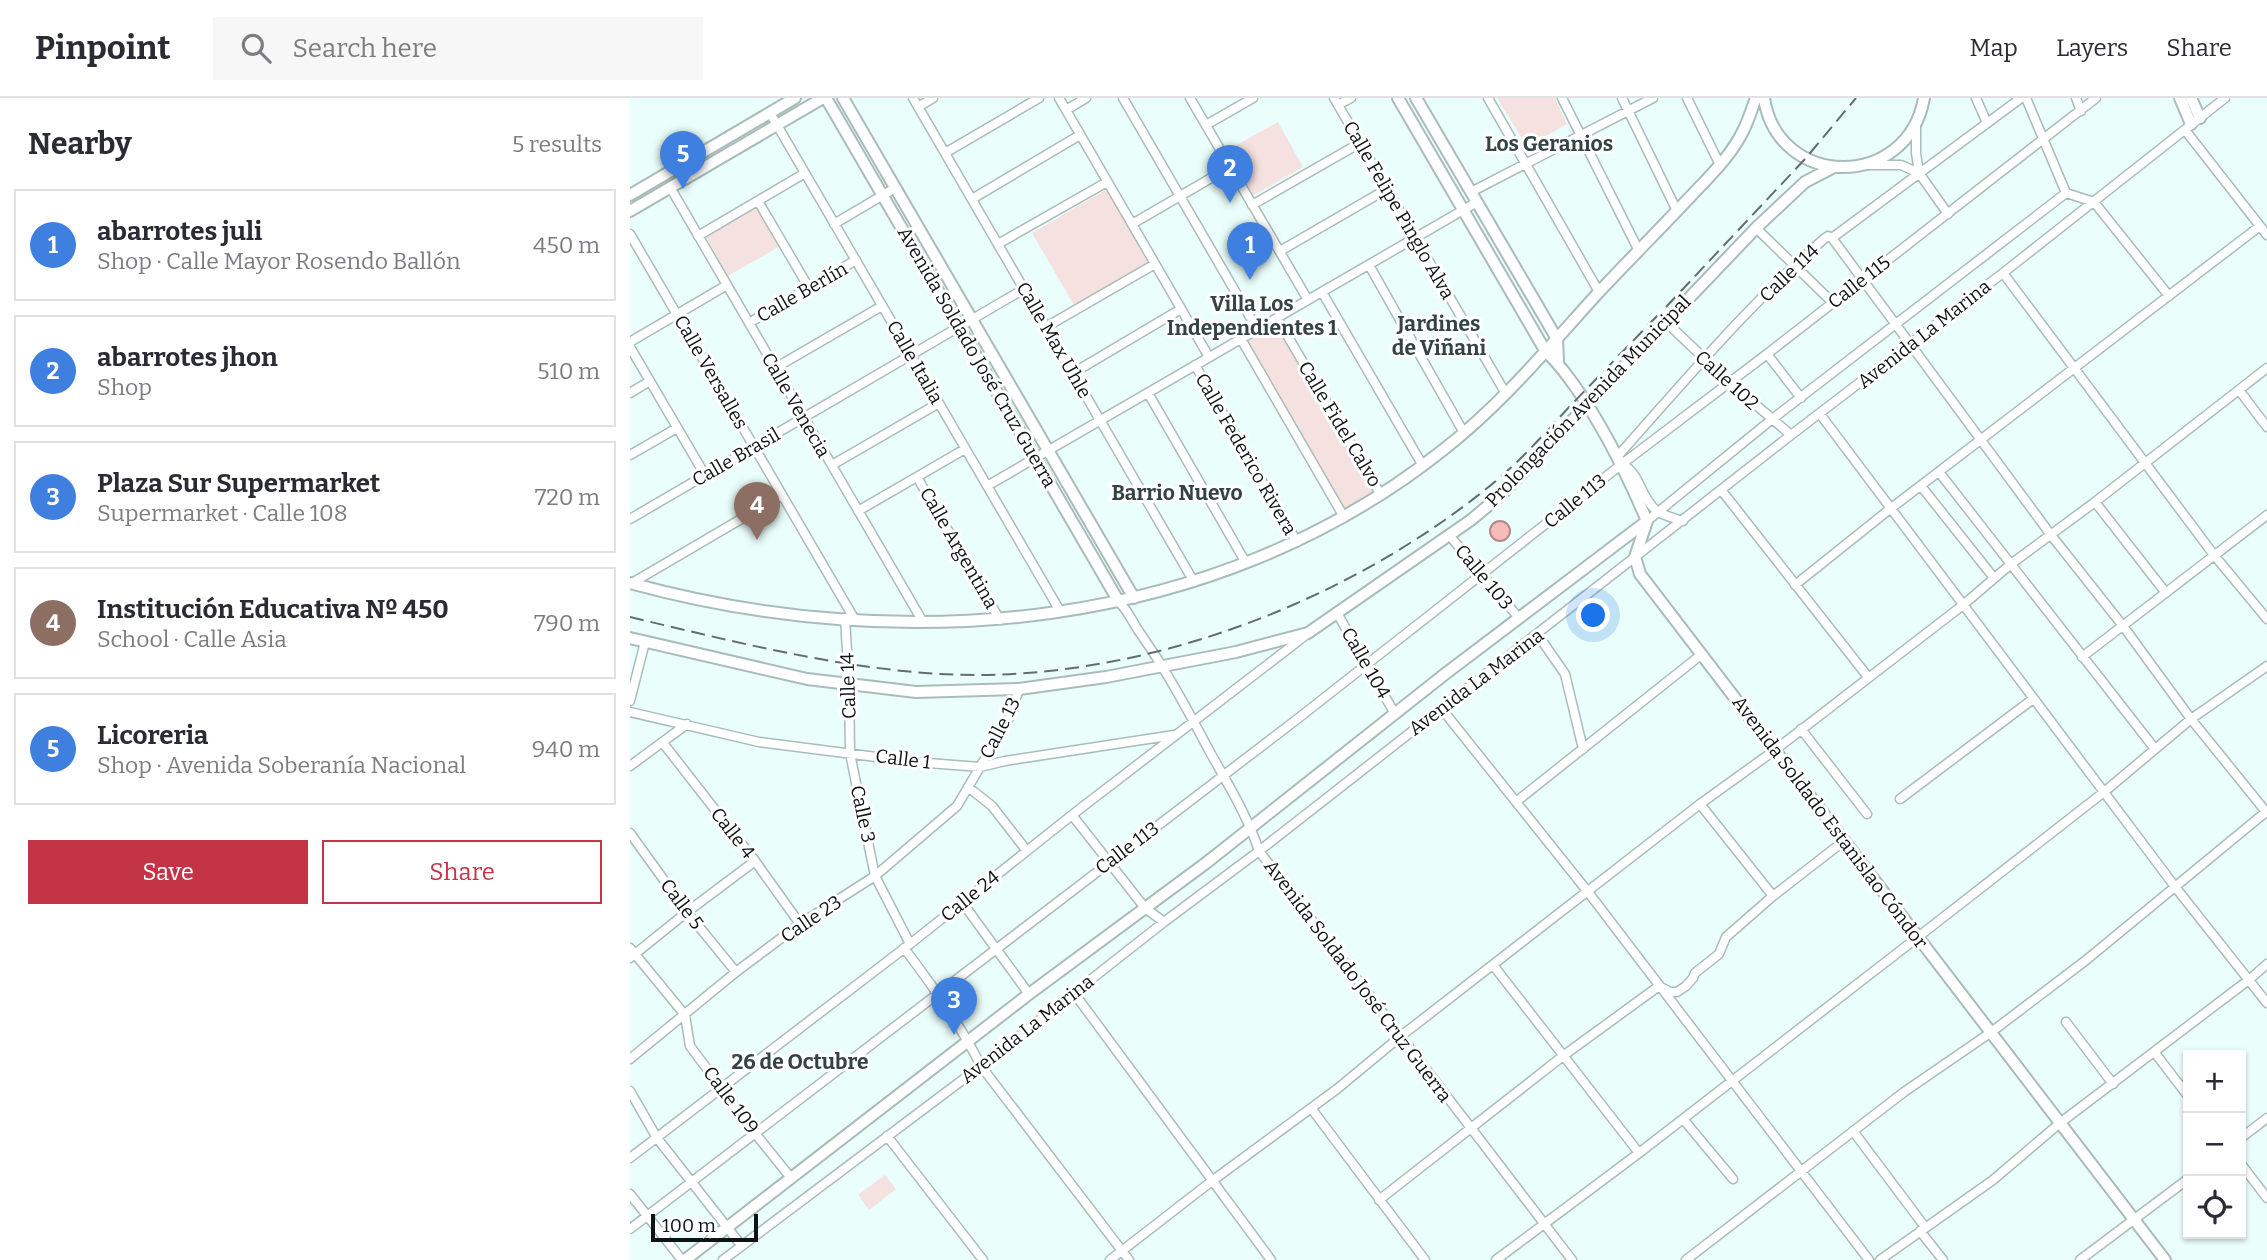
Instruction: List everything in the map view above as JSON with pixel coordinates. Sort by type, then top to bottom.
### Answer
[{"type":"street","points":[[630,195],[795,98]]},
{"type":"street","points":[[630,211],[825,98]]},
{"type":"street","name":"Avenida Soldado José Cruz Guerra","points":[[825,98],[1119,602],[1130,613],[1194,722],[1251,827],[1259,851],[1572,1260]]},
{"type":"street","name":"Avenida Soldado José Cruz Guerra","points":[[843,98],[1134,598]]},
{"type":"street","name":"Calle Max Uhle","points":[[913,98],[1194,582]]},
{"type":"street","points":[[918,107],[933,98]]},
{"type":"street","points":[[945,153],[1039,98]]},
{"type":"street","points":[[1059,98],[1209,357]]},
{"type":"street","points":[[1066,110],[1086,98]]},
{"type":"street","points":[[1123,98],[1257,329]]},
{"type":"street","points":[[1190,98],[1308,300]]},
{"type":"street","points":[[1206,125],[1253,98]]},
{"type":"street","points":[[1336,102],[1351,98]]},
{"type":"street","points":[[1398,98],[1546,352],[1558,361],[1620,460],[1647,521],[1635,557]]},
{"type":"street","points":[[1416,98],[1557,340],[1558,361]]},
{"type":"street","points":[[1488,98],[1600,292]]},
{"type":"street","points":[[1562,98],[1639,251]]},
{"type":"street","points":[[1622,98],[1677,211]]},
{"type":"street","points":[[987,486],[1463,210],[1474,197],[1526,164],[1653,98]]},
{"type":"street","points":[[1687,98],[1720,165]]},
{"type":"street","points":[[631,583],[715,604],[762,611],[923,622],[1000,620],[1119,602],[1194,582],[1246,564],[1297,542],[1381,495],[1423,466],[1507,394],[1720,165],[1744,131],[1756,98]]},
{"type":"street","name":"Prolongación Avenida Municipal","points":[[1764,98],[1771,122],[1788,145],[1811,161],[1848,168],[1867,165],[1884,158],[1899,147],[1916,124],[1924,98]]},
{"type":"street","points":[[1976,98],[1987,123]]},
{"type":"street","points":[[2023,98],[2044,139],[2066,193],[2094,202],[2169,296]]},
{"type":"street","name":"Calle 114","points":[[1620,460],[1704,359],[1794,265],[1825,238],[1832,238],[2023,98]]},
{"type":"street","points":[[2076,98],[2081,111]]},
{"type":"street","name":"Calle 115","points":[[1620,460],[1767,354],[2096,98]]},
{"type":"street","points":[[2180,98],[2192,124],[2267,235]]},
{"type":"street","points":[[2191,98],[2192,124]]},
{"type":"street","name":"Avenida La Marina","points":[[723,1260],[981,1066],[1259,851],[2225,98]]},
{"type":"street","name":"Calle Felipe Pinglo Alva","points":[[1336,102],[1507,394]]},
{"type":"street","name":"Calle Italia","points":[[770,113],[1060,611]]},
{"type":"street","points":[[1916,124],[1919,173],[1948,214]]},
{"type":"street","points":[[972,199],[1080,135]]},
{"type":"street","points":[[1252,205],[1360,143]]},
{"type":"street","points":[[1867,165],[1895,164],[1919,173]]},
{"type":"street","points":[[1132,224],[1230,167]]},
{"type":"street","name":"Prolongación Avenida Municipal","points":[[630,638],[807,679],[916,692],[1019,689],[1077,682],[1280,642],[1308,633],[1449,536],[1502,494],[1756,228],[1805,182],[1834,167]]},
{"type":"street","points":[[698,236],[805,173]]},
{"type":"street","points":[[998,244],[1107,182]]},
{"type":"street","name":"Calle Venecia","points":[[670,187],[923,622]]},
{"type":"street","points":[[834,224],[895,188]]},
{"type":"street","points":[[1280,251],[1387,189]]},
{"type":"street","name":"Avenida La Marina","points":[[683,1260],[1251,827],[2066,193]]},
{"type":"street","points":[[758,201],[809,288]]},
{"type":"street","points":[[1795,584],[2260,226]]},
{"type":"street","points":[[1756,228],[1832,302]]},
{"type":"street","name":"Calle Versalles","points":[[630,234],[782,495],[850,619]]},
{"type":"street","points":[[1686,1260],[1904,1092],[1990,1033],[2176,888],[2267,812],[2191,719],[2123,626],[2051,535],[1832,238]]},
{"type":"street","name":"Calle Berlín","points":[[749,323],[856,260]]},
{"type":"street","points":[[1046,327],[1155,264]]},
{"type":"street","points":[[1369,265],[1464,433]]},
{"type":"street","points":[[2003,273],[2214,555],[2267,619]]},
{"type":"street","points":[[705,475],[630,344],[727,285]]},
{"type":"street","name":"Calle Brasil","points":[[630,519],[1024,289]]},
{"type":"street","points":[[1322,292],[1423,466]]},
{"type":"street","points":[[775,368],[882,306]]},
{"type":"street","points":[[1073,373],[1181,309]]},
{"type":"street","name":"Calle Fidel Calvo","points":[[1277,318],[1381,495]]},
{"type":"street","name":"Calle 102","points":[[1666,322],[1771,420],[1791,435]]},
{"type":"street","points":[[1241,339],[1344,517]]},
{"type":"street","points":[[1767,354],[1801,398]]},
{"type":"street","name":"Calle Federico Rivera","points":[[1195,365],[1297,542]]},
{"type":"street","points":[[1110,1260],[1311,1108],[1700,804],[1964,605],[2011,564],[2267,368]]},
{"type":"street","points":[[630,393],[650,381]]},
{"type":"street","points":[[2238,390],[2267,427]]},
{"type":"street","points":[[1148,393],[1246,564]]},
{"type":"street","points":[[832,465],[939,403]]},
{"type":"street","points":[[1820,414],[2176,888],[2267,1003]]},
{"type":"street","points":[[630,455],[677,428]]},
{"type":"street","points":[[858,511],[965,449]]},
{"type":"street","points":[[1620,460],[1634,474],[1657,512],[1683,521]]},
{"type":"street","name":"Calle 113","points":[[630,1228],[998,950],[1108,862],[1483,574],[1620,460]]},
{"type":"street","points":[[1939,472],[2155,749]]},
{"type":"street","name":"Calle Argentina","points":[[917,477],[1000,620]]},
{"type":"street","points":[[1921,486],[1994,578]]},
{"type":"street","points":[[1722,491],[1868,677]]},
{"type":"street","points":[[631,583],[782,495]]},
{"type":"street","points":[[2095,502],[2166,593]]},
{"type":"street","points":[[2082,657],[2267,515]]},
{"type":"street","name":"Calle 103","points":[[1449,536],[1519,618]]},
{"type":"street","name":"Avenida Soldado Estanislao Cóndor","points":[[1635,557],[1640,574],[2165,1260]]},
{"type":"street","points":[[1130,613],[1134,598]]},
{"type":"street","name":"Calle 104","points":[[1337,613],[1395,714]]},
{"type":"street","name":"Calle 14","points":[[850,619],[850,753]]},
{"type":"street","name":"Calle 24","points":[[630,1158],[1308,633]]},
{"type":"street","points":[[1538,635],[1565,674],[1583,749]]},
{"type":"street","points":[[630,701],[645,642]]},
{"type":"street","points":[[1517,801],[1702,654]]},
{"type":"street","points":[[1496,1260],[1918,937],[2104,792],[2191,719],[2267,666]]},
{"type":"street","name":"Calle 13","points":[[980,767],[1009,718],[1019,689]]},
{"type":"street","points":[[1900,799],[2033,699]]},
{"type":"street","points":[[1441,708],[1588,891],[1869,1260]]},
{"type":"street","name":"Calle 1","points":[[630,712],[759,742],[915,762],[980,767],[1177,734]]},
{"type":"street","points":[[630,766],[687,724]]},
{"type":"street","points":[[1801,729],[1867,814]]},
{"type":"street","name":"Calle 4","points":[[663,743],[755,861],[800,925]]},
{"type":"street","name":"Calle 3","points":[[850,753],[875,876],[907,946],[969,1042],[981,1066],[1129,1260]]},
{"type":"street","name":"Calle 23","points":[[630,1059],[736,972],[800,925],[875,876],[957,806],[980,767]]},
{"type":"street","points":[[968,787],[992,806],[1027,851]]},
{"type":"street","points":[[1700,804],[1773,896]]},
{"type":"street","points":[[1072,815],[1145,908],[1164,922]]},
{"type":"street","name":"Calle 5","points":[[630,833],[687,912],[736,972]]},
{"type":"street","points":[[1659,986],[1670,992],[1677,992],[1685,986],[1695,973],[1719,954],[1726,937],[1773,896],[1844,841]]},
{"type":"street","points":[[685,1015],[632,954],[755,861]]},
{"type":"street","points":[[962,902],[1029,994]]},
{"type":"street","points":[[1880,1260],[1993,1180],[2060,1123],[2155,1053],[2267,964]]},
{"type":"street","points":[[1493,965],[1639,1153]]},
{"type":"street","points":[[1379,1200],[1563,1056],[1659,986]]},
{"type":"street","points":[[1074,992],[1271,1260]]},
{"type":"street","name":"Calle 109","points":[[685,1015],[690,1046],[792,1178]]},
{"type":"street","points":[[2066,1022],[2113,1084]]},
{"type":"street","points":[[2155,1053],[2183,1090]]},
{"type":"street","points":[[630,1091],[657,1138],[741,1245]]},
{"type":"street","points":[[1311,1108],[1425,1260]]},
{"type":"street","points":[[2246,1135],[2267,1118]]},
{"type":"street","points":[[1682,1119],[1733,1178]]},
{"type":"street","points":[[1853,1131],[1942,1260]]},
{"type":"street","points":[[887,1136],[984,1260]]},
{"type":"street","points":[[2246,1171],[2267,1198]]},
{"type":"street","points":[[2080,1260],[2183,1183]]},
{"type":"street","points":[[630,1194],[683,1260]]},
{"type":"shaded area","points":[[1497,98],[1555,98],[1567,124],[1527,147]]},
{"type":"shaded area","points":[[1278,122],[1303,167],[1252,196],[1226,151]]},
{"type":"shaded area","points":[[1107,189],[1149,264],[1074,305],[1032,233]]},
{"type":"shaded area","points":[[757,207],[780,246],[728,276],[705,235]]},
{"type":"shaded area","points":[[1277,324],[1375,491],[1344,508],[1248,341]]},
{"type":"shaded area","points":[[1500,521],[1507,524],[1510,531],[1507,538],[1500,541],[1493,538],[1490,531],[1493,524]]},
{"type":"shaded area","points":[[885,1175],[896,1189],[869,1210],[858,1195]]},
{"type":"railway","points":[[1666,307],[1806,158],[1856,98]]},
{"type":"railway","points":[[630,617],[740,643],[850,664],[925,673],[1000,675],[1077,667],[1153,652],[1229,630],[1302,601],[1371,566],[1437,525],[1516,463],[1658,315]]},
{"type":"place","name":"Licoreria","points":[[683,189]]},
{"type":"place","name":"abarrotes jhon","points":[[1230,203]]},
{"type":"place","name":"abarrotes juli","points":[[1250,280]]},
{"type":"place","name":"Institución Educativa Nº 450","points":[[757,540]]},
{"type":"place","name":"Plaza Sur Supermarket","points":[[954,1035]]},
{"type":"district","name":"Los Geranios","points":[[1549,144]]},
{"type":"district","name":"Villa Los Independientes 1","points":[[1252,316]]},
{"type":"district","name":"Jardines de Viñani","points":[[1439,336]]},
{"type":"district","name":"Barrio Nuevo","points":[[1177,493]]},
{"type":"district","name":"26 de Octubre","points":[[800,1062]]}]
